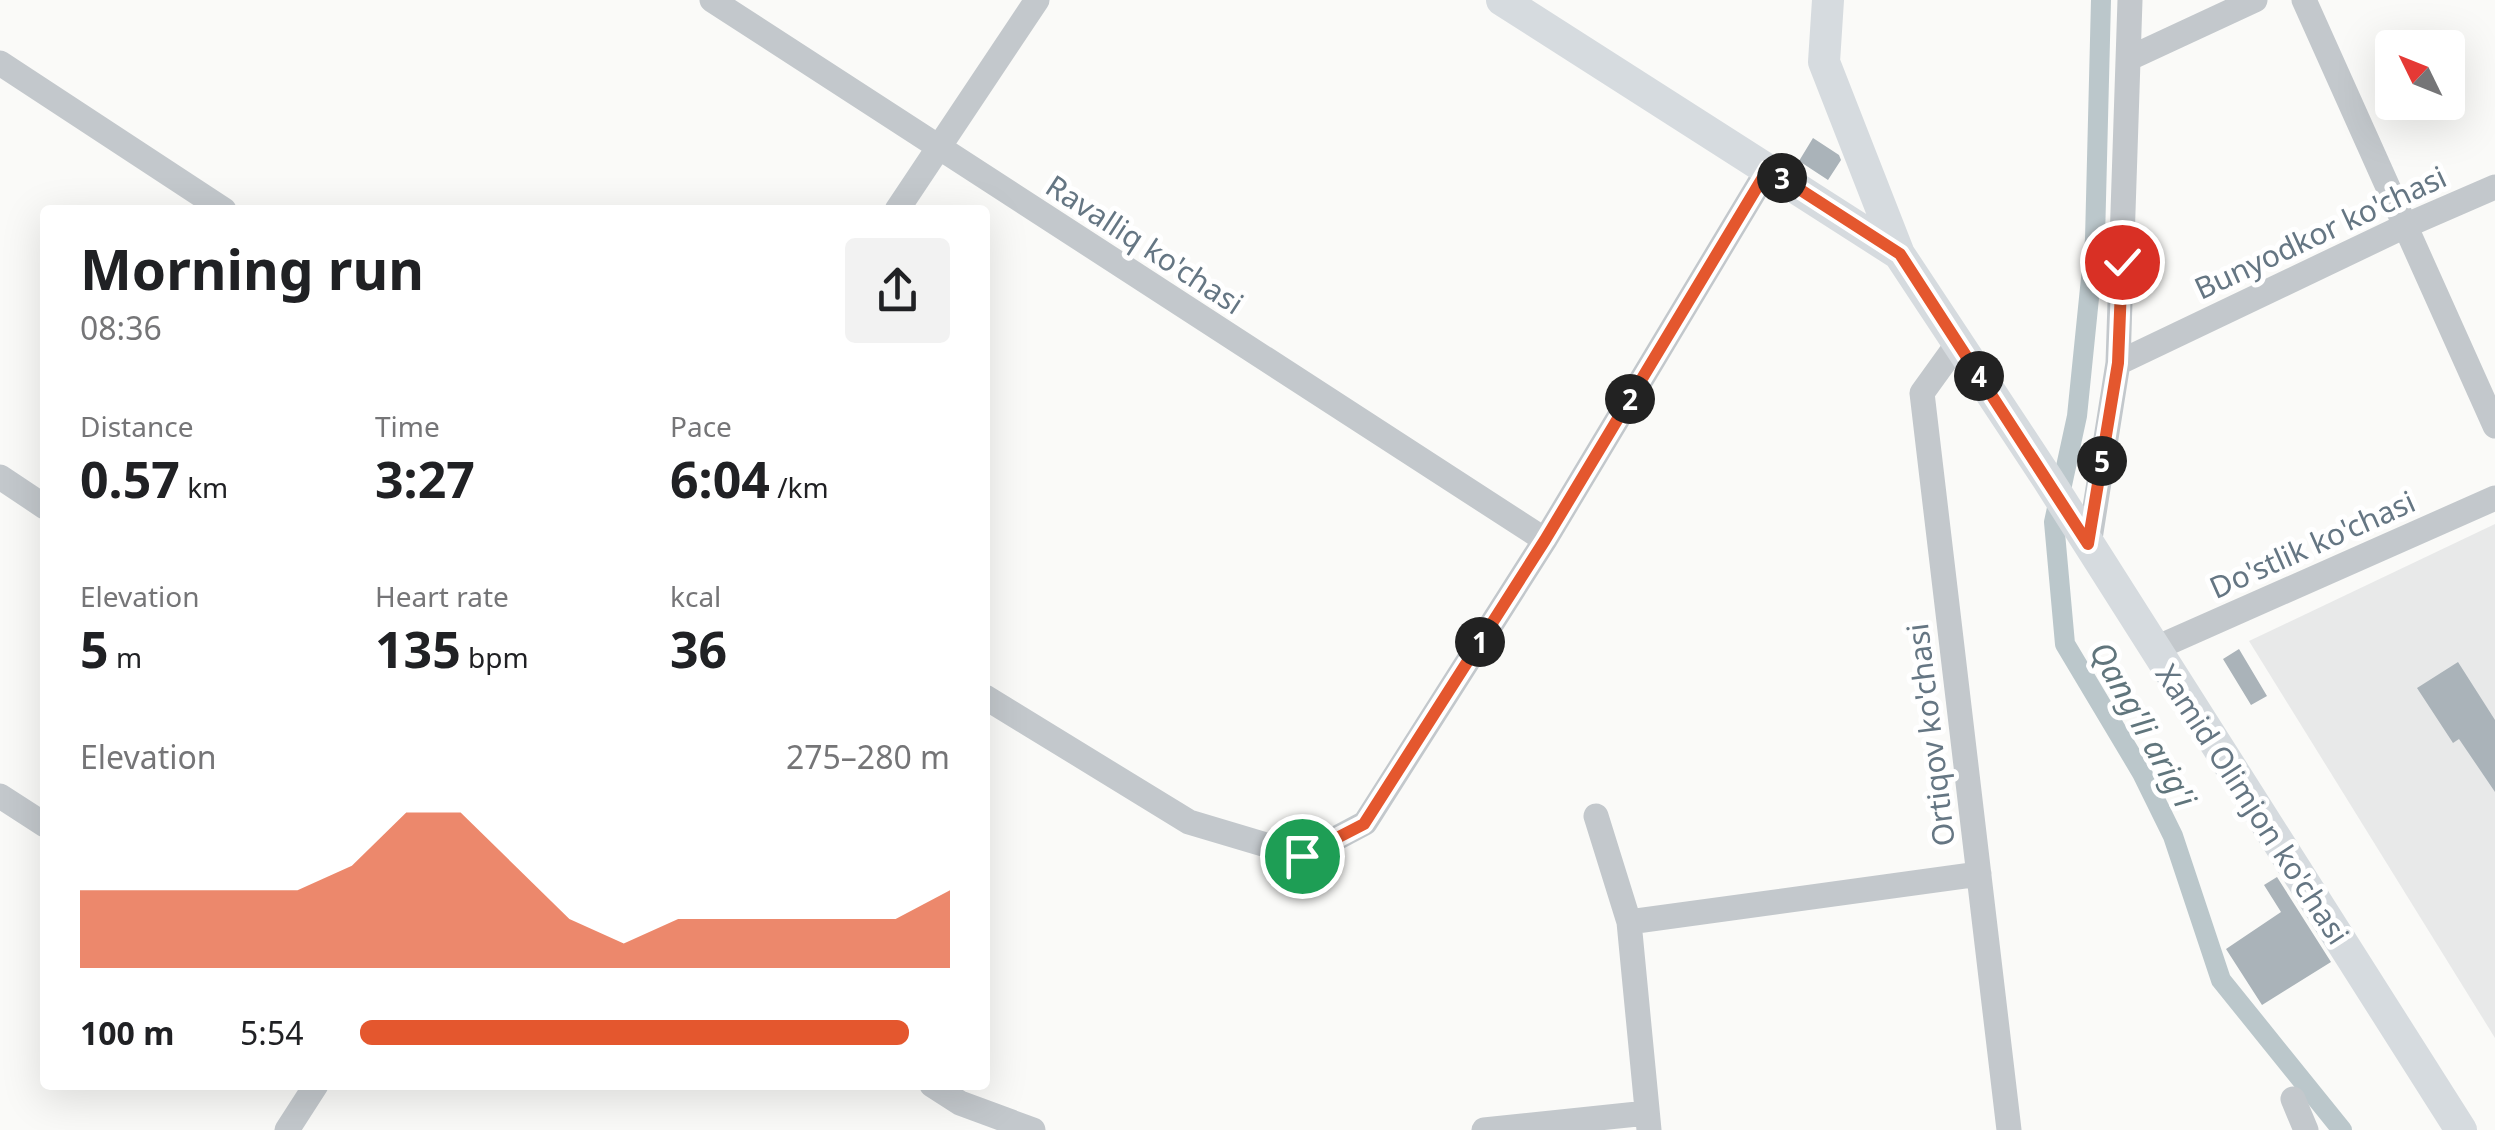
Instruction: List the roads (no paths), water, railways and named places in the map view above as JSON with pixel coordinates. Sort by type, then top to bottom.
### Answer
[{"type":"main road","points":[[1502,0],[1900,254]]},
{"type":"main road","points":[[1828,0],[1824,62],[1900,254],[1958,343]]},
{"type":"main road","name":"Xamid Olimjon ko'chasi","points":[[1958,343],[2462,1130]]},
{"type":"street","name":"Ravalliq ko'chasi","points":[[712,0],[1545,540]]},
{"type":"street","points":[[900,205],[1038,0]]},
{"type":"street","points":[[2088,544],[2118,363],[2130,0]]},
{"type":"street","points":[[2130,58],[2255,0]]},
{"type":"street","points":[[2304,0],[2495,426]]},
{"type":"street","points":[[0,63],[216,205]]},
{"type":"street","points":[[990,700],[1189,822],[1302,856],[1364,824],[1545,540],[1768,169]]},
{"type":"street","name":"Bunyodkor ko'chasi","points":[[2118,363],[2495,187]]},
{"type":"street","name":"Ortiqov ko'chasi","points":[[1958,343],[1922,393],[2010,1130]]},
{"type":"street","points":[[0,477],[40,503]]},
{"type":"street","name":"Do'stlik ko'chasi","points":[[2154,650],[2495,498]]},
{"type":"street","points":[[0,796],[40,822]]},
{"type":"street","points":[[1484,1130],[1648,1121],[1629,922],[1596,816]]},
{"type":"street","points":[[1629,922],[1979,874]]},
{"type":"street","points":[[287,1130],[313,1090]]},
{"type":"street","points":[[940,1090],[960,1103],[1032,1130]]},
{"type":"street","points":[[2293,1098],[2306,1130]]},
{"type":"waterway","name":"Qang'li arig'i","points":[[2101,0],[2095,239],[2077,416],[2054,522],[2065,644],[2142,773],[2173,836],[2221,980],[2342,1130]]}]
